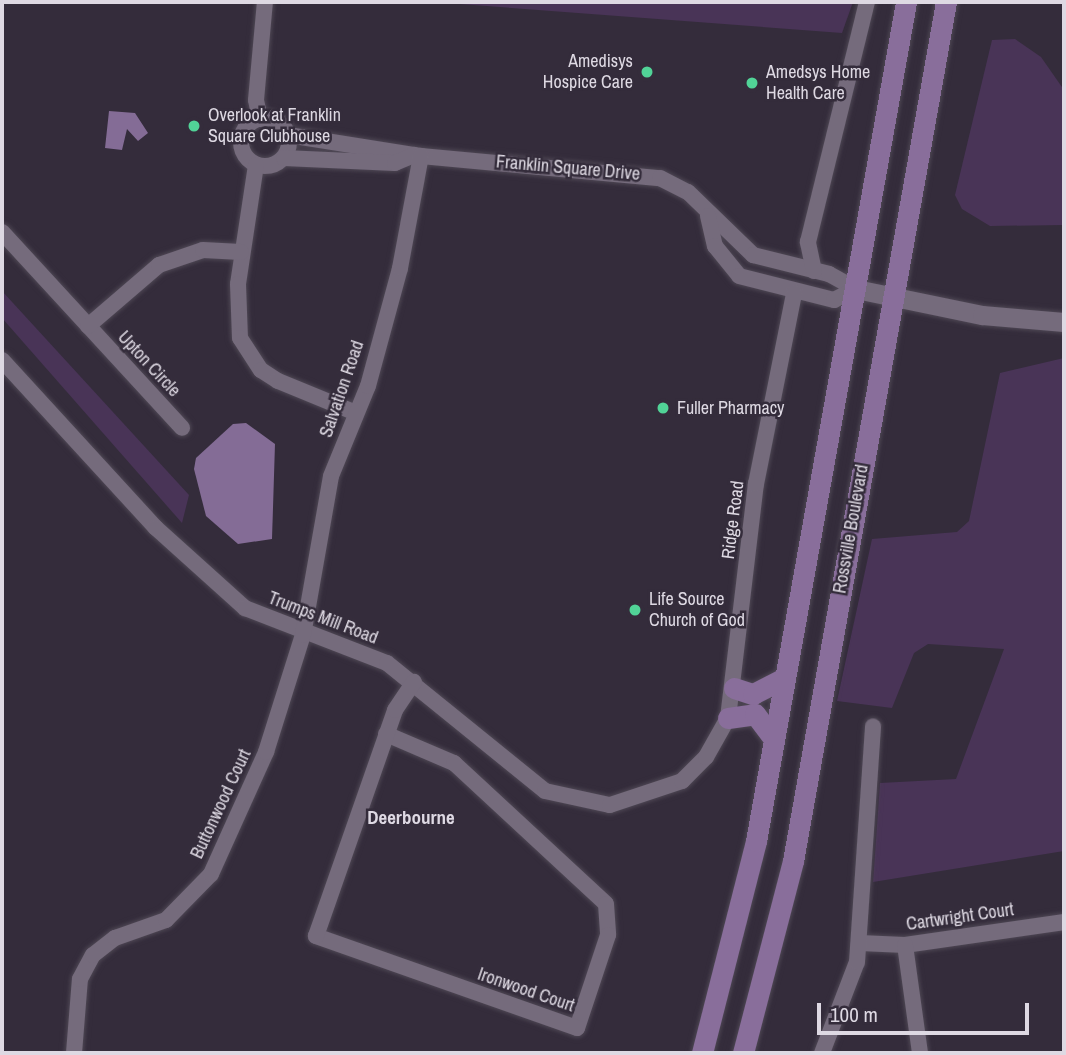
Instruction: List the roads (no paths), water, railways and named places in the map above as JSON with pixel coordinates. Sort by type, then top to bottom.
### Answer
[{"type":"main road","points":[[702,1053],[747,885],[906,2]]},
{"type":"main road","name":"Rossville Boulevard","points":[[743,1053],[793,861],[946,2]]},
{"type":"main road","points":[[734,688],[752,694],[785,678]]},
{"type":"main road","points":[[728,718],[755,714],[774,739]]},
{"type":"street","points":[[260,119],[256,100],[265,2]]},
{"type":"street","points":[[814,271],[808,242],[867,2]]},
{"type":"street","points":[[256,164],[284,158],[288,135],[274,120],[260,119]]},
{"type":"street","points":[[260,119],[241,140],[256,164],[241,252],[237,322],[247,350],[278,381],[356,413]]},
{"type":"street","name":"Franklin Square Drive","points":[[288,135],[418,155],[637,172],[675,184],[753,255],[814,271],[856,289],[982,315],[1064,322]]},
{"type":"street","name":"Franklin Square Drive","points":[[284,158],[395,163],[418,155]]},
{"type":"street","name":"Salvation Road","points":[[303,635],[324,505],[356,413],[400,268],[418,155]]},
{"type":"street","name":"Franklin Square Drive","points":[[708,216],[715,246],[739,276],[794,293],[834,300],[856,289]]},
{"type":"street","name":"Upton Circle","points":[[2,232],[182,428]]},
{"type":"street","name":"Upton Circle","points":[[88,326],[159,265],[203,250],[241,252]]},
{"type":"street","name":"Ridge Road","points":[[682,781],[706,757],[728,718],[734,688],[756,484],[794,293]]},
{"type":"street","name":"Trumps Mill Road","points":[[2,360],[185,556],[245,608],[303,635],[387,663],[414,682],[524,778],[566,799],[591,805],[637,801],[682,781]]},
{"type":"street","name":"Buttonwood Court","points":[[74,1053],[80,979],[93,955],[115,938],[166,920],[211,874],[266,752],[303,635]]},
{"type":"street","name":"Ironwood Court","points":[[386,734],[454,763],[606,904],[608,935],[576,1028],[316,936],[386,734],[414,682]]},
{"type":"street","points":[[822,1053],[860,943],[873,727]]},
{"type":"street","name":"Cartwright Court","points":[[860,943],[905,944],[1064,922]]},
{"type":"street","points":[[905,944],[920,1053]]},
{"type":"place","name":"Amedisys Hospice Care","points":[[647,72]]},
{"type":"place","name":"Amedsys Home Health Care","points":[[752,83]]},
{"type":"place","name":"Overlook at Franklin Square Clubhouse","points":[[194,126]]},
{"type":"place","name":"Fuller Pharmacy","points":[[663,408]]},
{"type":"place","name":"Life Source Church of God","points":[[635,610]]},
{"type":"district","name":"Deerbourne","points":[[411,818]]}]
